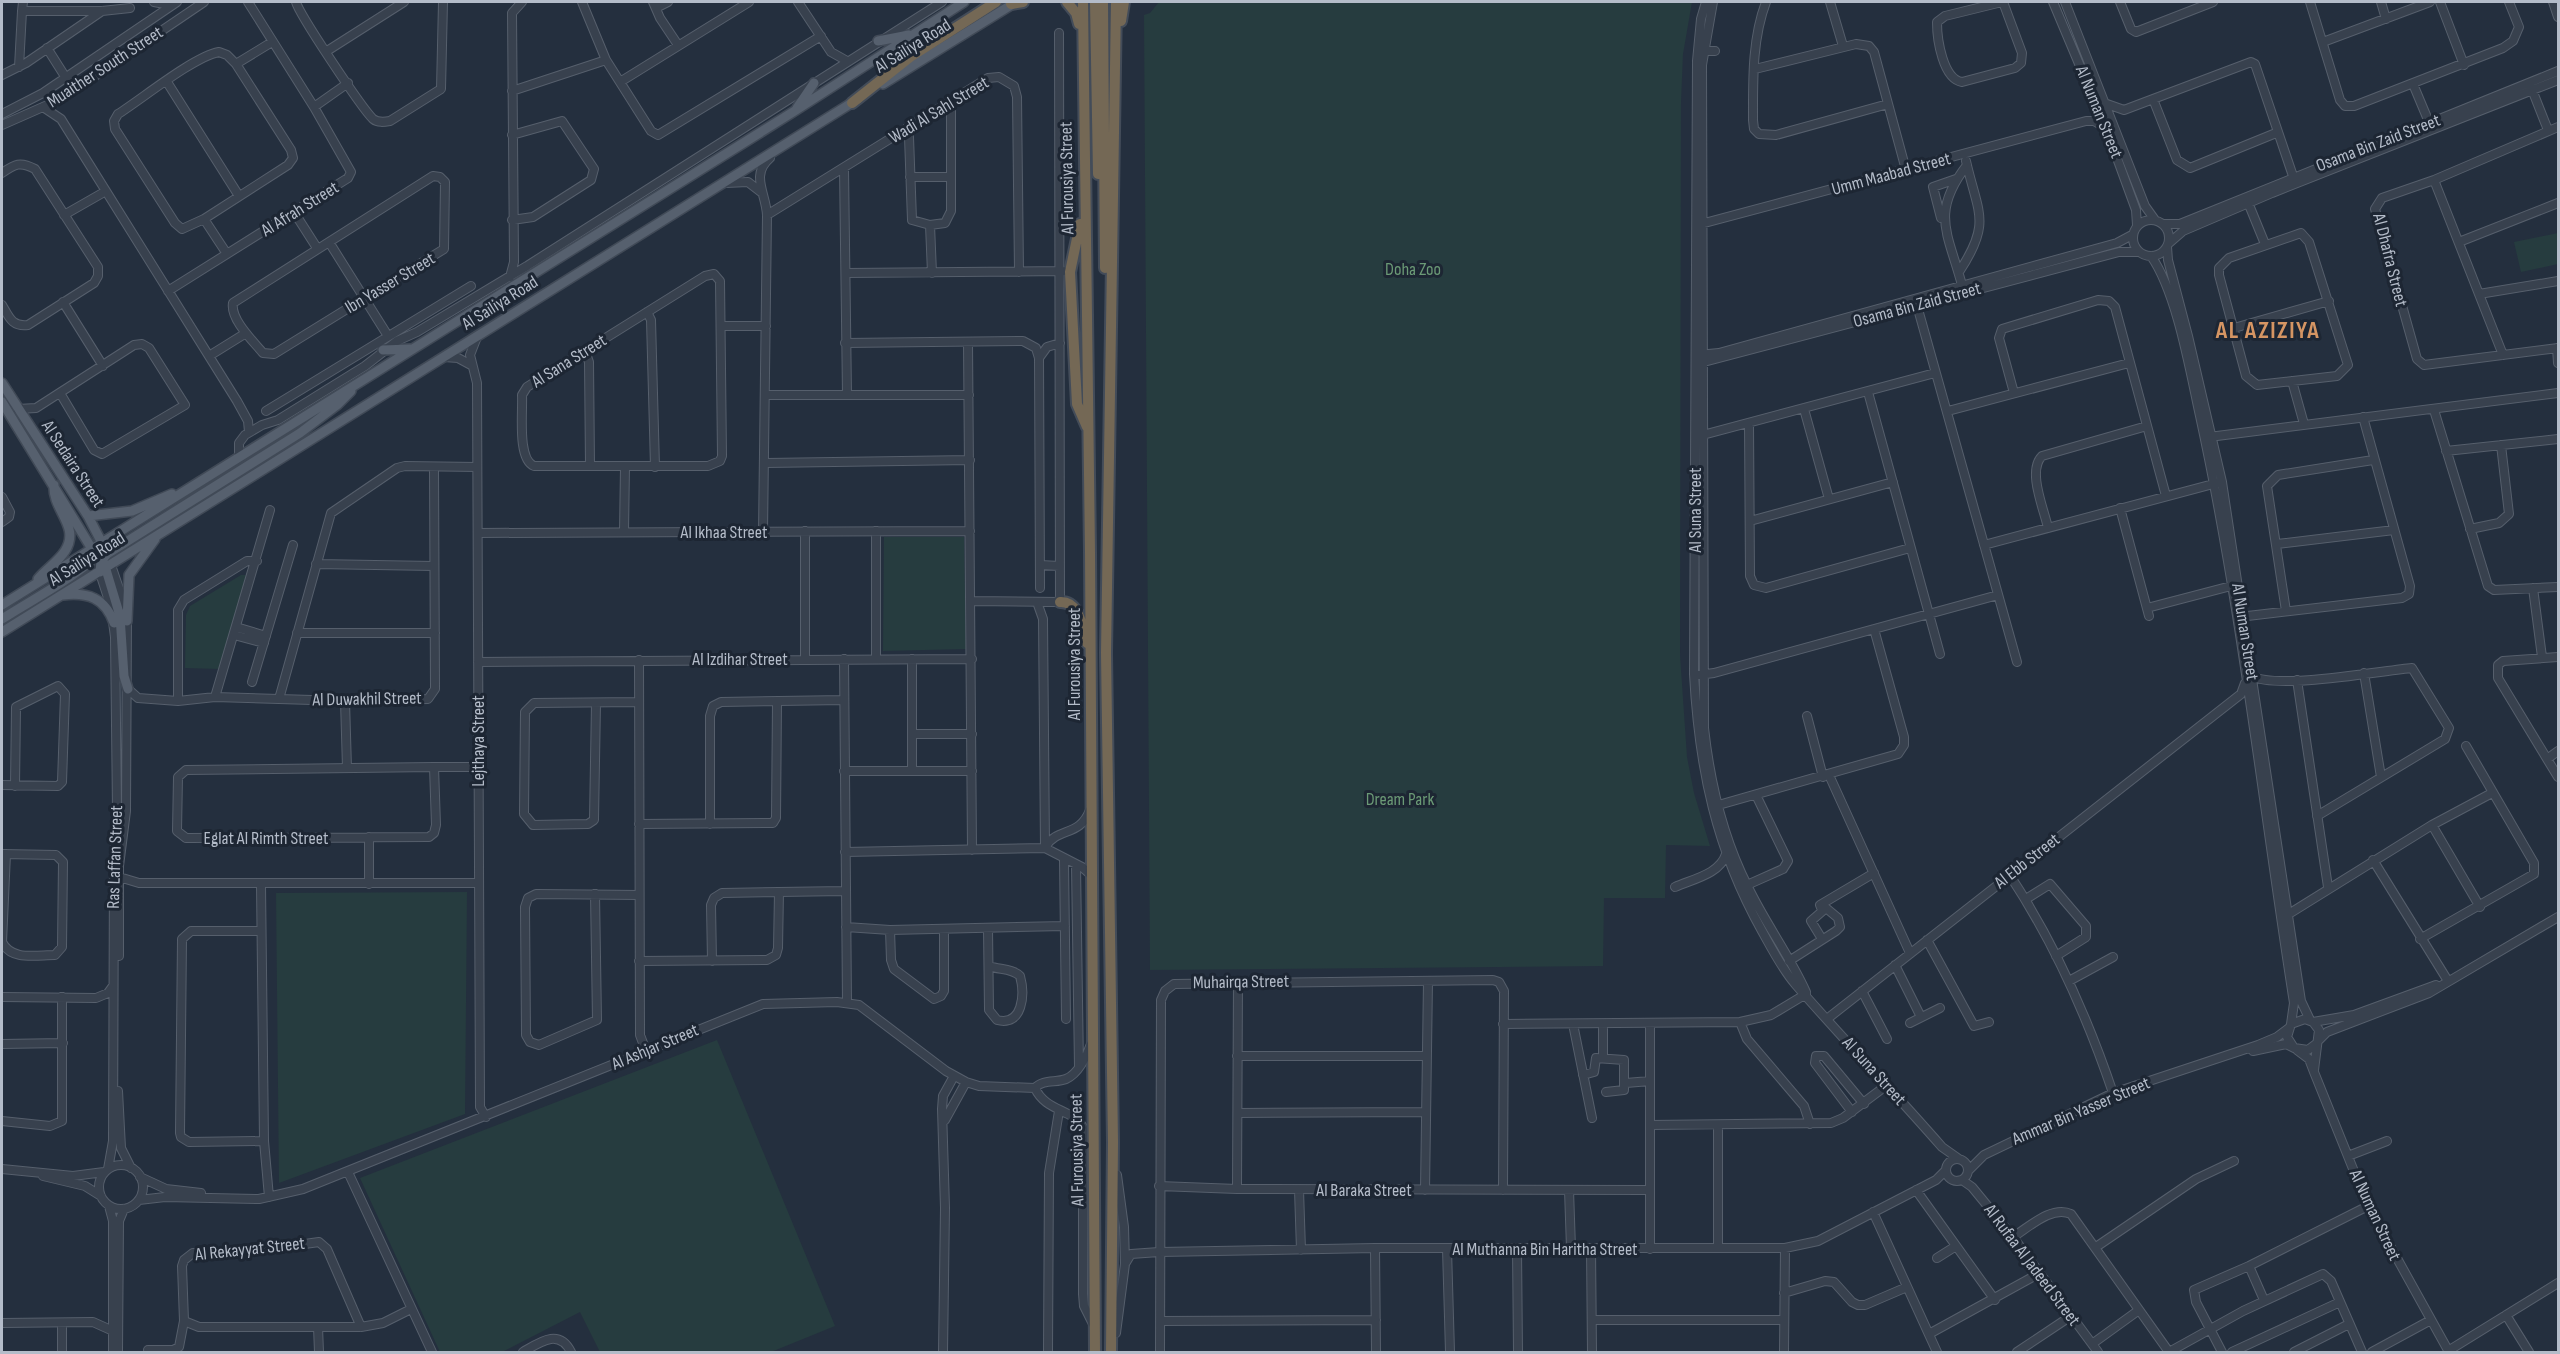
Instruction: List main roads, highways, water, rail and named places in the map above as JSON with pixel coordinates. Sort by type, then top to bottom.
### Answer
[{"type":"highway","points":[[852,103],[904,61],[996,2]]},
{"type":"highway","points":[[1013,3],[1023,2]]},
{"type":"highway","points":[[1067,2],[1076,13],[1083,42]]},
{"type":"highway","name":"Al Furousiya Street","points":[[1083,2],[1095,1353]]},
{"type":"highway","points":[[1095,2],[1096,141],[1105,243],[1111,360]]},
{"type":"highway","points":[[1103,2],[1105,243]]},
{"type":"highway","name":"Al Furousiya Street","points":[[1113,1353],[1113,1142],[1106,653],[1116,2]]},
{"type":"highway","points":[[1116,51],[1124,2]]},
{"type":"highway","points":[[1084,209],[1065,272],[1077,404],[1088,428]]},
{"type":"highway","points":[[1062,602],[1073,606],[1079,617],[1090,655]]},
{"type":"main road","name":"Al Sailiya Road","points":[[102,543],[793,112],[964,2]]},
{"type":"main road","name":"Al Sailiya Road","points":[[2,605],[34,585],[102,560],[158,535],[796,135],[1013,3]]},
{"type":"main road","points":[[878,40],[914,33]]},
{"type":"main road","points":[[793,112],[814,83]]},
{"type":"main road","points":[[383,350],[412,349]]},
{"type":"main road","points":[[2,619],[102,560],[313,424],[337,405],[358,382]]},
{"type":"main road","name":"Al Sedaira Street","points":[[2,384],[88,516],[102,543],[102,560]]},
{"type":"main road","name":"Al Sedaira Street","points":[[2,402],[102,560]]},
{"type":"main road","points":[[88,516],[132,511],[199,482]]},
{"type":"main road","points":[[34,585],[63,554],[70,537],[67,520],[55,499],[54,483]]},
{"type":"main road","points":[[127,621],[129,575],[158,535]]},
{"type":"main road","name":"Al Sailiya Road","points":[[2,632],[60,595],[102,560]]},
{"type":"main road","points":[[102,560],[120,616],[124,676],[128,690]]},
{"type":"main road","points":[[60,595],[92,596],[106,607],[114,623]]},
{"type":"district","name":"AL AZIZIYA","points":[[2268,330]]},
{"type":"park label","name":"Doha Zoo","points":[[1413,269]]},
{"type":"park label","name":"Dream Park","points":[[1400,799]]}]
